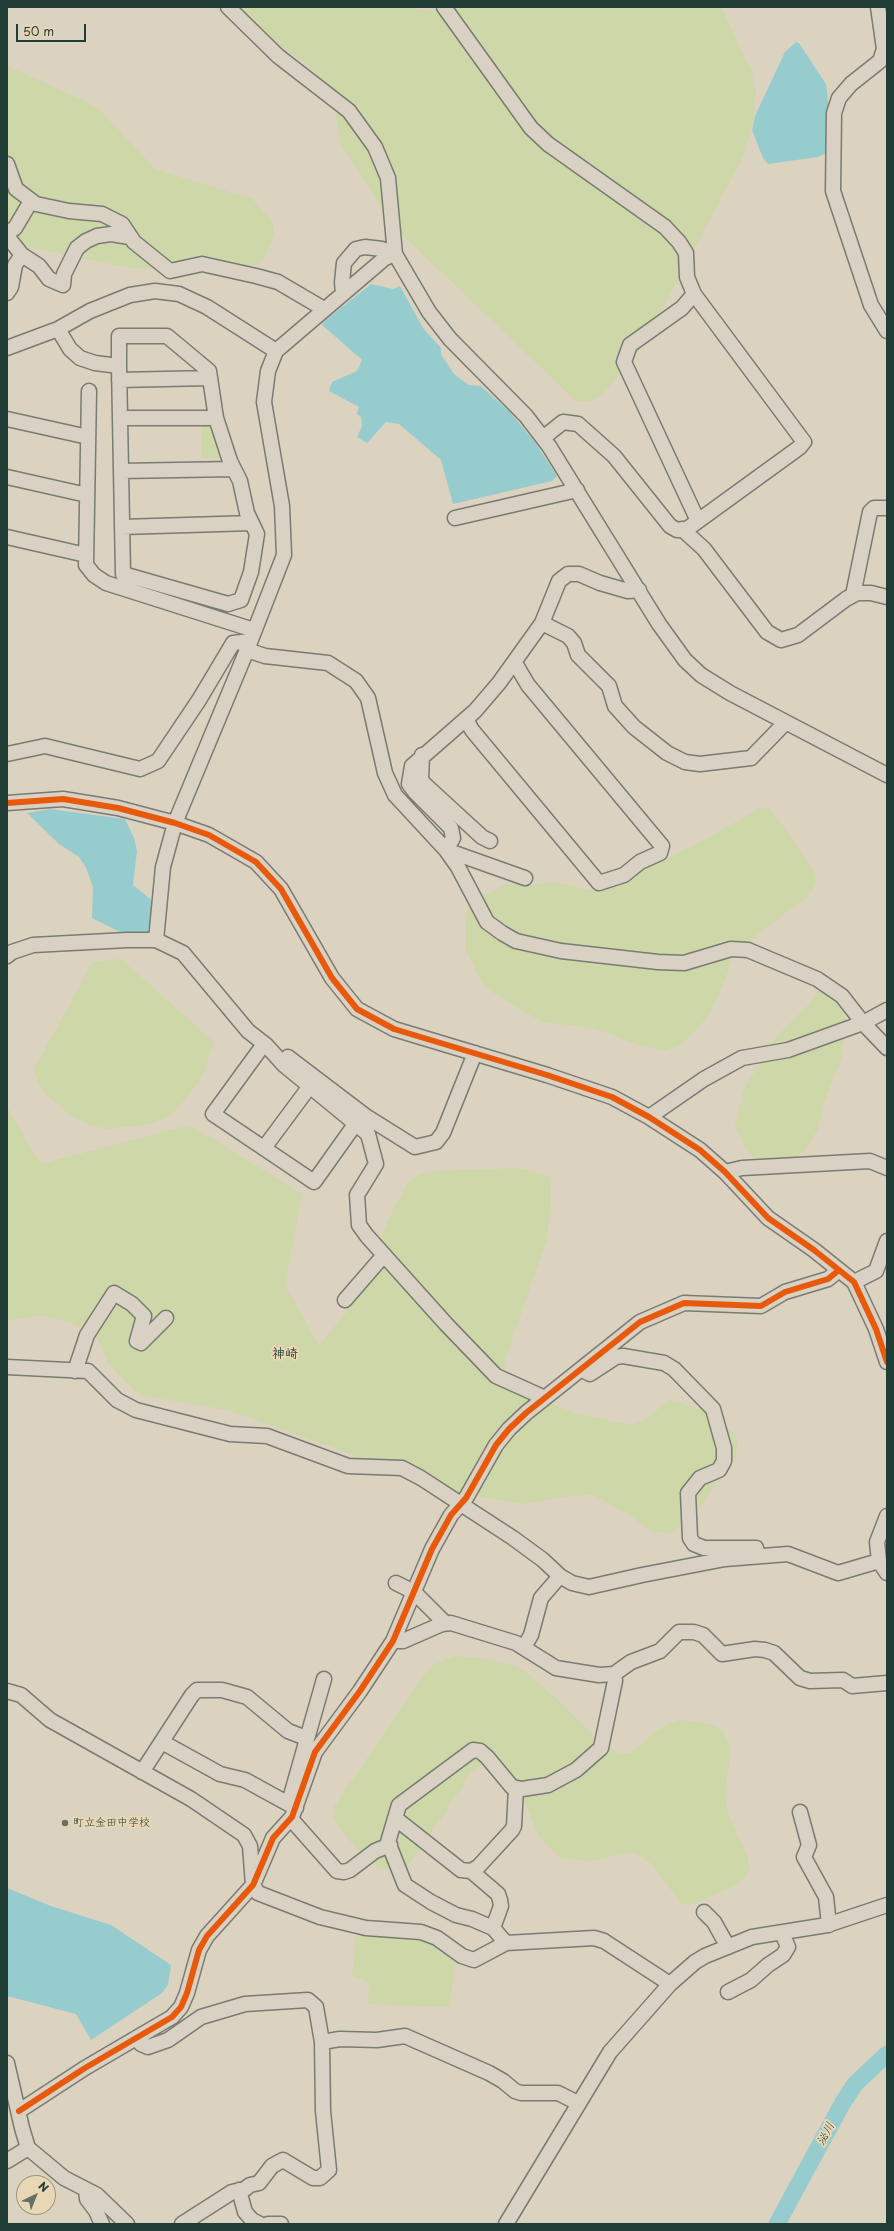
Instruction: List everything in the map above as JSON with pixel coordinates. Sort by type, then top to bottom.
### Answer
[{"type":"street","points":[[228,7],[278,56],[349,111],[375,148],[388,178],[395,254],[429,312],[450,339],[526,416],[543,438],[685,660],[701,675],[785,723],[887,775]]},
{"type":"street","points":[[444,7],[531,128],[548,144],[665,227],[679,242],[686,253],[687,277],[694,294],[804,442],[800,447],[687,529],[677,530],[670,526],[614,456],[578,424],[563,422],[543,438]]},
{"type":"street","points":[[882,15],[884,49],[880,61],[851,84],[839,98],[834,113],[833,191],[871,305],[887,331]]},
{"type":"street","points":[[7,164],[16,189],[36,204],[69,211],[102,214],[122,224],[134,242],[170,272],[202,264],[256,276],[278,282],[324,309]]},
{"type":"street","points":[[7,233],[15,228],[32,201]]},
{"type":"street","points":[[7,236],[22,255],[39,266],[49,279],[63,286],[64,274],[72,258],[78,248],[86,241],[98,236],[111,234],[130,237]]},
{"type":"street","points":[[343,292],[342,282],[344,263],[356,249],[365,247],[382,249],[395,254]]},
{"type":"street","points":[[156,940],[163,867],[175,823],[284,555],[282,506],[264,402],[268,371],[276,351],[343,292],[385,258],[395,254]]},
{"type":"street","points":[[7,293],[11,287],[16,265],[22,255]]},
{"type":"street","points":[[7,348],[58,329],[90,311],[130,295],[155,291],[178,294],[207,307],[276,351]]},
{"type":"street","points":[[694,294],[682,308],[630,346],[624,362],[698,520]]},
{"type":"street","points":[[58,329],[70,349],[80,358],[119,373],[210,378]]},
{"type":"street","points":[[119,336],[167,336],[209,371],[216,418],[234,469],[240,481],[247,513],[257,534],[251,572],[241,600],[228,604],[123,574],[119,373],[119,336]]},
{"type":"street","points":[[89,391],[86,565],[94,575],[100,579],[165,602],[250,640],[265,656],[328,663],[356,681],[368,698],[385,773],[395,795],[446,850],[458,867],[487,922],[516,941],[561,951],[663,962],[684,963],[731,949],[748,950],[817,979],[842,996],[863,1023],[887,1048]]},
{"type":"street","points":[[120,418],[216,418]]},
{"type":"street","points":[[7,419],[88,437]]},
{"type":"street","points":[[121,471],[234,469]]},
{"type":"street","points":[[7,476],[87,495]]},
{"type":"street","points":[[455,518],[577,490]]},
{"type":"street","points":[[854,595],[870,512],[874,508],[887,508]]},
{"type":"street","points":[[122,527],[252,523]]},
{"type":"street","points":[[682,529],[704,549],[767,632],[781,640],[798,635],[854,595],[871,593],[887,597]]},
{"type":"street","points":[[7,537],[86,555]]},
{"type":"street","points":[[446,850],[453,838],[452,828],[415,792],[409,784],[412,766],[422,755],[475,711],[515,663],[542,623],[559,581],[568,574],[579,574],[600,583],[628,591],[639,590]]},
{"type":"street","points":[[165,602],[169,587]]},
{"type":"street","points":[[542,623],[568,636],[574,643],[578,655],[609,686],[615,706],[634,727],[668,753],[685,762],[700,764],[751,758],[785,723]]},
{"type":"street","points":[[7,754],[45,746],[140,769],[158,761],[233,643],[250,640]]},
{"type":"street","points":[[466,719],[472,730],[599,883],[624,875],[640,862],[660,853],[662,846],[528,685],[515,663]]},
{"type":"street","points":[[422,755],[421,781],[482,837],[490,841]]},
{"type":"street","points":[[7,803],[63,799],[118,808],[175,823],[209,835],[256,862],[281,889],[332,978],[357,1009],[394,1029],[475,1053],[612,1097],[649,1117],[700,1150],[725,1172],[768,1218],[814,1250],[854,1282],[876,1329],[887,1362]]},
{"type":"street","points":[[446,850],[525,878]]},
{"type":"street","points":[[7,956],[12,952],[33,945],[156,940],[183,953],[248,1031],[265,1044],[291,1058],[367,1117],[415,1147],[436,1142],[443,1133],[475,1053]]},
{"type":"street","points":[[649,1117],[704,1079],[742,1058],[788,1050],[863,1023],[887,1010]]},
{"type":"street","points":[[265,1044],[284,1065],[368,1134],[376,1164],[357,1195],[359,1225],[384,1255],[496,1376],[545,1398]]},
{"type":"street","points":[[265,1044],[214,1114],[314,1182],[356,1123]]},
{"type":"street","points":[[264,1148],[310,1086]]},
{"type":"street","points":[[725,1172],[742,1168],[870,1161],[887,1168]]},
{"type":"street","points":[[854,1282],[876,1271],[887,1241]]},
{"type":"street","points":[[345,1300],[384,1255]]},
{"type":"street","points":[[19,2111],[85,2068],[172,2017],[181,2007],[187,1993],[199,1950],[207,1936],[253,1885],[273,1838],[292,1810],[315,1752],[360,1691],[393,1641],[432,1549],[450,1516],[466,1498],[496,1445],[509,1429],[545,1398],[640,1322],[684,1303],[761,1306],[785,1292],[828,1279],[839,1270]]},
{"type":"street","points":[[75,1371],[87,1335],[114,1294],[132,1304],[144,1316],[137,1341],[141,1343],[166,1318]]},
{"type":"street","points":[[582,1369],[590,1374],[616,1357],[624,1356],[664,1363],[674,1369],[713,1409],[724,1448],[724,1461],[719,1470],[700,1478],[688,1493],[690,1538],[694,1544],[704,1548],[756,1548],[758,1556]]},
{"type":"street","points":[[7,1367],[88,1371],[117,1400],[136,1410],[230,1434],[267,1436],[348,1466],[402,1468],[421,1478],[513,1538],[543,1560],[560,1576],[572,1583],[589,1587],[690,1565],[758,1556],[788,1554],[838,1573],[883,1567],[877,1542],[887,1516]]},
{"type":"street","points":[[524,1647],[531,1635],[540,1598],[560,1576]]},
{"type":"street","points":[[396,1583],[414,1592],[445,1623]]},
{"type":"street","points":[[393,1641],[403,1641],[445,1623],[451,1623],[524,1647],[556,1668],[599,1675],[614,1674],[631,1662],[660,1651],[680,1632],[694,1632],[703,1635],[722,1654],[755,1649],[774,1653],[800,1678],[810,1681],[843,1680],[852,1686],[887,1683]]},
{"type":"street","points":[[506,1943],[493,1928],[472,1919],[456,1915],[431,1902],[405,1885],[390,1845],[399,1806],[473,1750],[480,1751],[487,1757],[500,1775],[512,1787],[516,1788],[548,1785],[576,1770],[601,1748],[615,1681],[614,1674]]},
{"type":"street","points":[[292,1810],[306,1738],[324,1679]]},
{"type":"street","points":[[142,1772],[192,1695],[197,1690],[222,1690],[246,1697],[288,1732],[306,1738]]},
{"type":"street","points":[[7,1691],[21,1696],[50,1720],[191,1799],[244,1835],[250,1846],[253,1885],[258,1893],[320,1918],[366,1928],[421,1932],[437,1938],[462,1956],[474,1960],[506,1943],[594,1938],[604,1941],[670,1984]]},
{"type":"street","points":[[162,1742],[220,1774],[245,1780],[292,1810],[337,1871],[344,1872],[350,1870],[375,1851],[390,1845]]},
{"type":"street","points":[[395,1818],[461,1870],[471,1870],[478,1867],[512,1830],[516,1788]]},
{"type":"street","points":[[800,1812],[809,1844],[804,1858],[826,1897],[829,1924]]},
{"type":"street","points":[[471,1870],[498,1894],[501,1906],[493,1928]]},
{"type":"street","points":[[506,2224],[610,2052],[670,1984],[695,1962],[752,1937],[829,1924],[887,1904]]},
{"type":"street","points":[[704,1912],[714,1922],[728,1947]]},
{"type":"street","points":[[728,1992],[751,1980],[768,1965],[783,1955],[788,1947],[782,1933]]},
{"type":"street","points":[[137,2038],[141,2044],[148,2047],[168,2040],[201,2017],[220,2010],[245,2004],[308,2000],[316,2007],[322,2042],[323,2111],[329,2170],[320,2178],[313,2178],[283,2160],[272,2166],[259,2183],[232,2192],[182,2224]]},
{"type":"street","points":[[322,2042],[340,2039],[377,2040],[404,2036],[489,2073],[503,2081],[515,2091],[521,2093],[558,2093],[578,2103]]},
{"type":"street","points":[[7,2063],[28,2148],[64,2178],[97,2195],[127,2224]]},
{"type":"street","points":[[7,2161],[28,2148]]},
{"type":"street","points":[[86,2190],[87,2199],[96,2211],[102,2224]]},
{"type":"street","points":[[239,2190],[245,2212],[252,2220],[260,2224]]},
{"type":"street","points":[[268,2224],[281,2224]]},
{"type":"green space","points":[[214,7],[401,7],[432,11],[440,7],[721,7],[752,72],[756,94],[753,121],[743,157],[642,347],[604,393],[590,401],[576,401],[392,225],[340,142],[333,93],[307,64],[273,43],[238,27]]},
{"type":"green space","points":[[7,66],[85,101],[100,110],[155,169],[252,199],[273,222],[274,235],[264,259],[255,265],[236,270],[130,268],[7,242]]},
{"type":"green space","points":[[210,424],[214,427],[225,458],[201,458],[201,425]]},
{"type":"green space","points":[[761,808],[769,808],[784,827],[815,873],[816,884],[808,896],[764,929],[733,958],[718,997],[704,1021],[682,1045],[663,1051],[636,1044],[594,1028],[542,1022],[484,987],[465,948],[465,922],[469,907],[483,896],[506,884],[533,885],[556,882],[590,890],[619,887],[645,869],[711,836]]},
{"type":"green space","points":[[121,959],[214,1042],[203,1076],[179,1107],[167,1117],[149,1124],[108,1129],[89,1125],[71,1116],[47,1095],[38,1083],[34,1069],[93,962]]},
{"type":"green space","points":[[820,987],[838,1006],[846,1020],[841,1059],[823,1105],[818,1129],[804,1151],[788,1163],[769,1165],[755,1158],[745,1149],[735,1124],[744,1089],[776,1037],[809,1004]]},
{"type":"green space","points":[[7,1107],[41,1164],[190,1125],[302,1194],[285,1286],[319,1345],[346,1313],[394,1208],[409,1181],[421,1174],[438,1171],[518,1168],[550,1177],[551,1206],[546,1241],[504,1363],[507,1381],[519,1392],[579,1414],[630,1425],[644,1420],[670,1400],[712,1412],[735,1434],[738,1443],[735,1458],[715,1483],[701,1507],[672,1533],[653,1532],[628,1514],[593,1495],[569,1496],[522,1504],[460,1493],[228,1410],[139,1395],[109,1365],[97,1338],[77,1325],[42,1315],[7,1321]]},
{"type":"green space","points":[[455,1656],[506,1663],[524,1670],[561,1703],[594,1737],[619,1753],[630,1753],[654,1733],[665,1726],[681,1720],[711,1724],[723,1731],[731,1747],[725,1795],[728,1813],[748,1859],[749,1871],[739,1884],[694,1904],[681,1904],[653,1865],[640,1856],[629,1852],[592,1861],[561,1858],[540,1838],[520,1792],[495,1765],[482,1765],[473,1770],[416,1856],[403,1870],[379,1868],[361,1855],[337,1824],[333,1814],[334,1807],[421,1679],[433,1665]]},
{"type":"green space","points":[[356,1935],[410,1936],[427,1940],[444,1951],[455,1962],[450,2007],[368,2004],[369,1983],[352,1975]]},
{"type":"water","points":[[796,42],[799,43],[826,84],[829,108],[826,153],[818,157],[768,164],[763,158],[752,130],[755,116],[785,52]]},
{"type":"water","points":[[371,284],[393,289],[400,286],[423,328],[441,348],[441,354],[454,374],[469,385],[481,386],[511,413],[537,445],[557,476],[552,481],[453,504],[441,460],[399,424],[386,422],[367,443],[357,437],[362,426],[361,417],[357,414],[359,407],[329,391],[332,382],[357,371],[362,360],[321,324]]},
{"type":"water","points":[[50,809],[125,819],[134,838],[137,851],[133,885],[154,902],[151,929],[145,935],[120,932],[92,918],[93,887],[86,868],[79,857],[59,844],[27,813]]},
{"type":"water","points":[[7,1888],[51,1906],[111,1925],[171,1965],[168,1985],[162,1993],[91,2040],[76,2014],[7,1996]]},
{"type":"waterway","name":"泌川","points":[[777,2224],[842,2104],[855,2084],[887,2054]]},
{"type":"cycle path","points":[[7,803],[63,799],[118,808],[175,823],[209,835],[256,862],[281,889],[332,978],[357,1009],[394,1029],[547,1075],[612,1097],[649,1117],[700,1150],[725,1172],[768,1218],[814,1250],[854,1282],[876,1329],[887,1362]]},
{"type":"cycle path","points":[[19,2111],[85,2068],[172,2017],[181,2007],[187,1993],[199,1950],[207,1936],[253,1885],[273,1838],[292,1817],[315,1752],[360,1691],[393,1641],[432,1549],[451,1515],[466,1498],[496,1445],[509,1429],[526,1413],[640,1322],[684,1303],[761,1306],[785,1292],[828,1279],[839,1270]]},
{"type":"place","name":"町立金田中学校","points":[[65,1823]]},
{"type":"district","name":"神崎","points":[[285,1354]]}]
